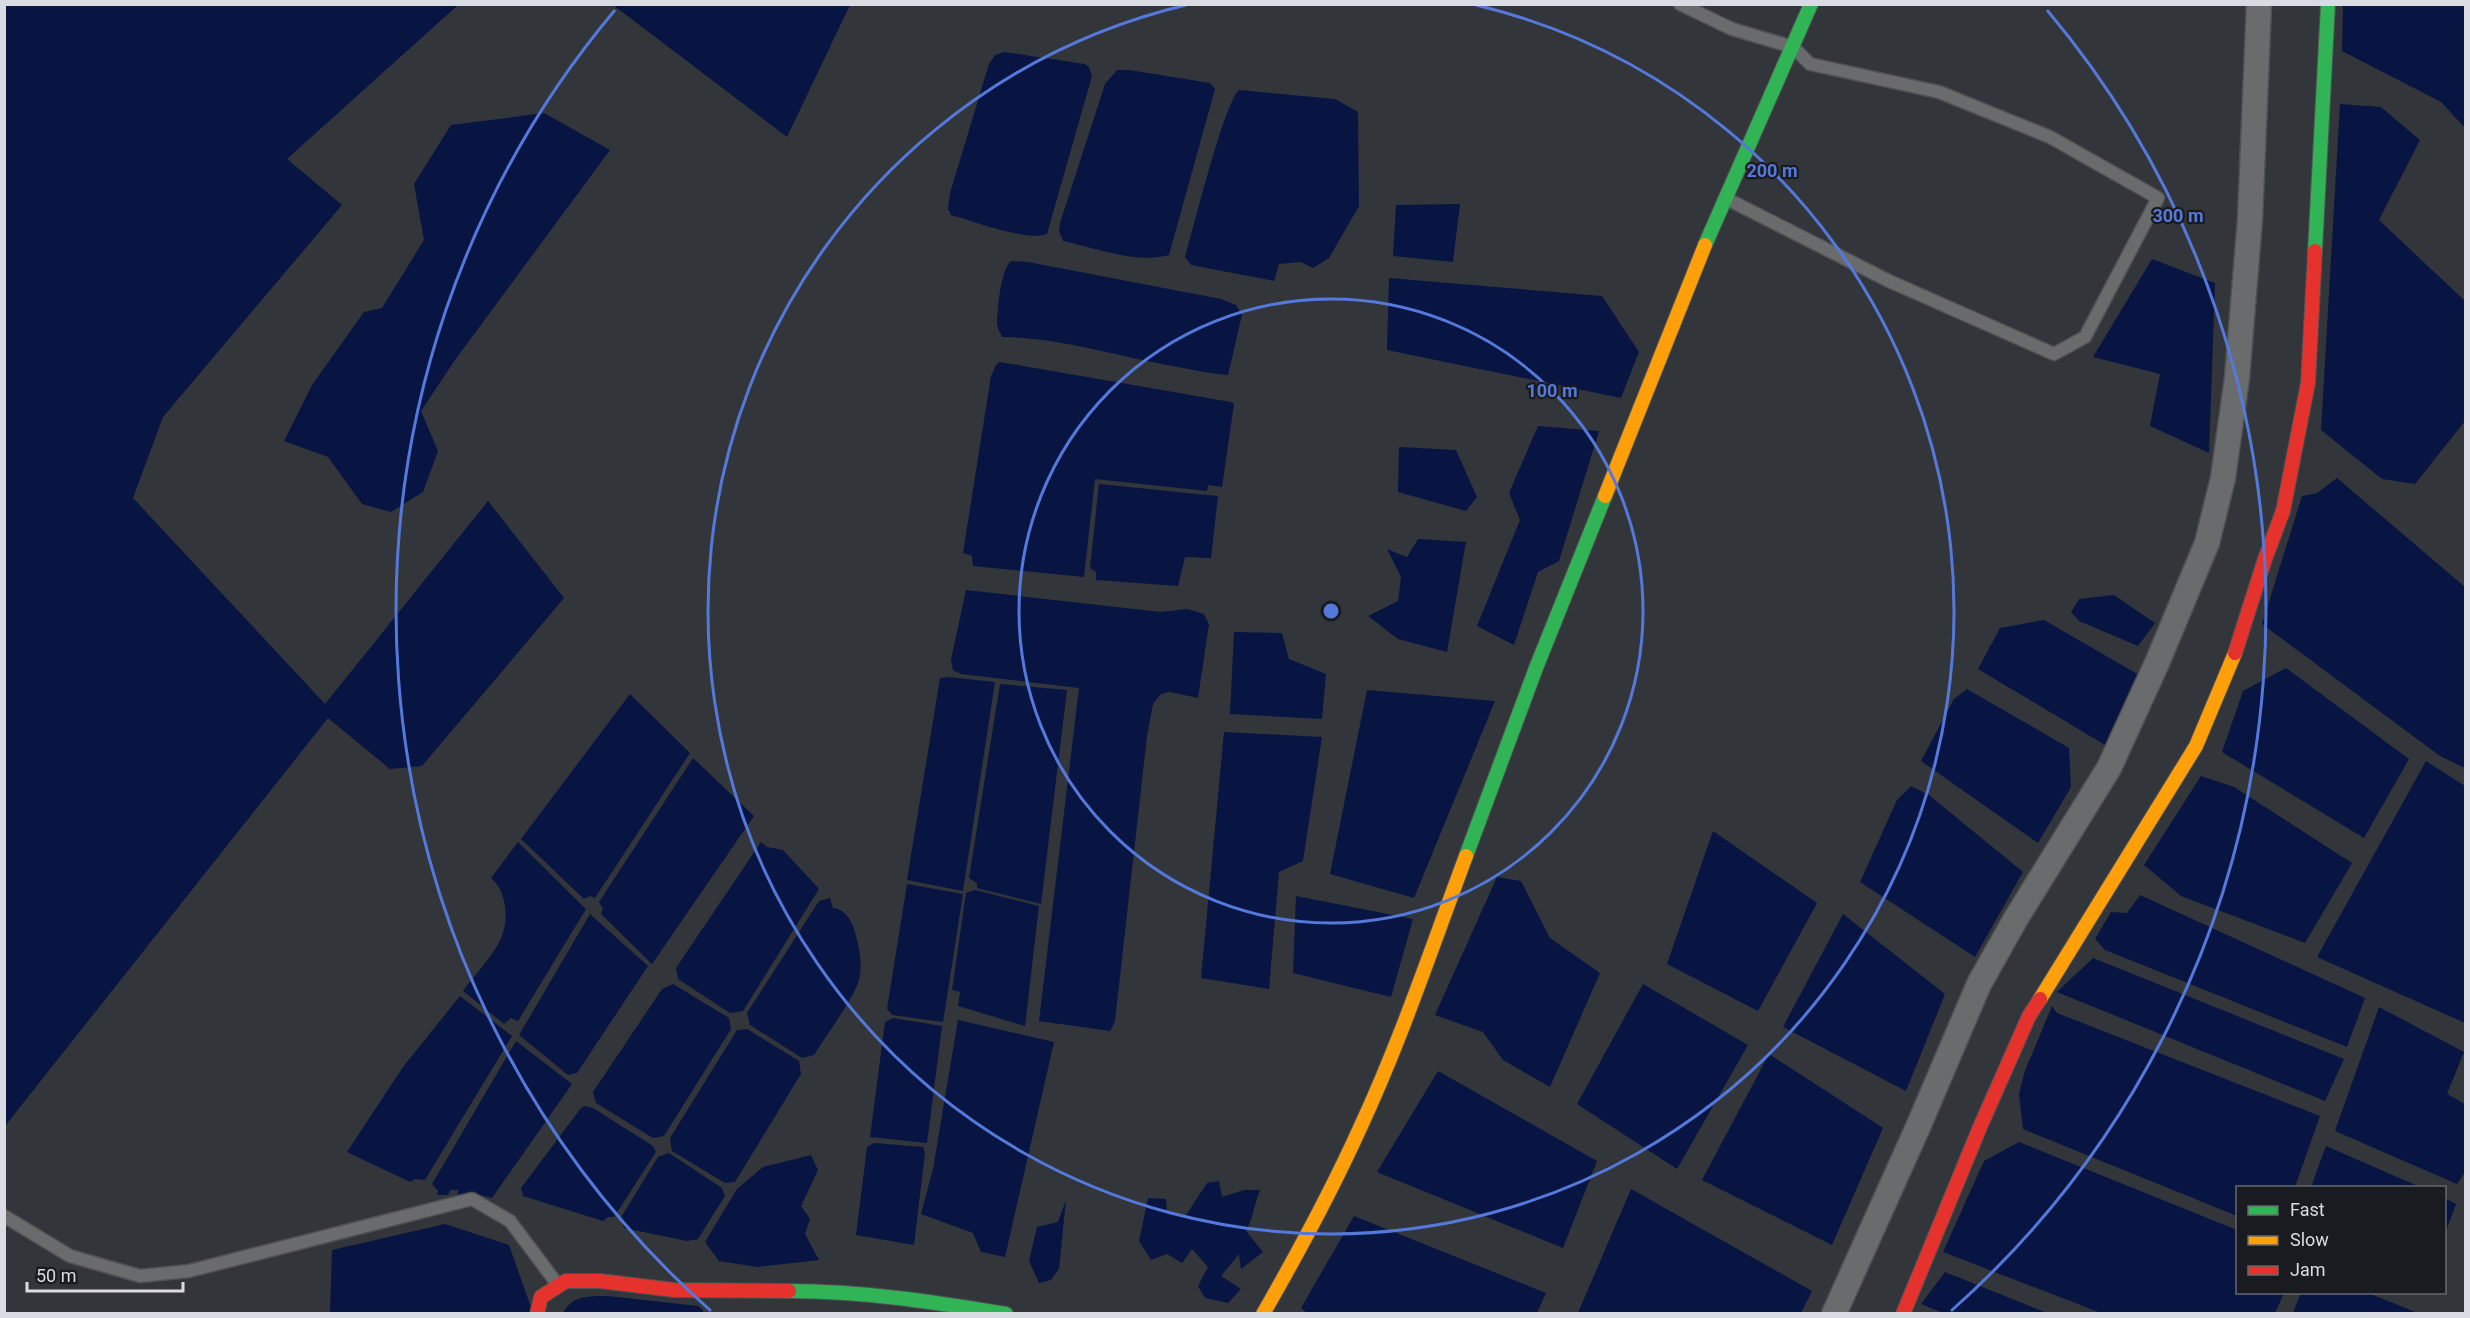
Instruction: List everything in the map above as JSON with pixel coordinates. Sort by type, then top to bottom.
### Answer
[{"type":"street","points":[[1263,1314],[1305,1242],[1361,1126],[1417,987],[1536,668],[1724,198],[1811,4]]},
{"type":"street","points":[[1834,1314],[1979,984],[2014,920],[2109,768],[2157,663],[2207,543],[2223,478],[2237,378],[2250,219],[2259,4]]},
{"type":"street","points":[[1903,1314],[1980,1127],[2029,1016],[2196,746],[2236,651],[2265,559],[2283,512],[2308,383],[2328,4]]},
{"type":"street","points":[[537,1314],[541,1297],[566,1281],[600,1281],[674,1290],[834,1291],[946,1304],[1006,1314]]},
{"type":"lane","points":[[1680,4],[1732,29],[1793,47],[1810,64],[1940,92],[2050,137],[2158,198],[2085,337],[2054,354],[1889,281],[1724,198]]},
{"type":"lane","points":[[4,1216],[70,1256],[140,1276],[189,1270],[472,1199],[510,1221],[558,1286]]},
{"type":"shaded area","points":[[4,5],[458,5],[287,159],[342,205],[163,417],[133,498],[325,704],[488,501],[564,598],[422,766],[390,769],[328,718],[5,1126]]},
{"type":"shaded area","points":[[613,5],[850,5],[787,137]]},
{"type":"shaded area","points":[[2343,5],[2465,5],[2465,128],[2441,102],[2342,51]]},
{"type":"shaded area","points":[[1004,52],[1085,64],[1089,67],[1092,76],[1047,234],[1038,236],[1000,230],[951,215],[948,209],[950,193],[989,64],[995,55]]},
{"type":"shaded area","points":[[1117,70],[1210,83],[1215,89],[1169,255],[1143,258],[1116,254],[1063,241],[1059,231],[1105,84]]},
{"type":"shaded area","points":[[1239,90],[1335,99],[1358,112],[1359,206],[1329,258],[1313,268],[1301,262],[1279,264],[1274,281],[1191,265],[1185,257],[1217,141]]},
{"type":"shaded area","points":[[2340,104],[2381,107],[2420,140],[2379,220],[2465,301],[2465,421],[2415,484],[2382,479],[2321,430]]},
{"type":"shaded area","points":[[544,113],[610,150],[455,360],[421,411],[438,451],[423,492],[391,512],[362,504],[328,457],[284,441],[312,385],[364,312],[382,308],[424,240],[414,184],[451,125]]},
{"type":"shaded area","points":[[1460,204],[1453,262],[1393,256],[1396,205]]},
{"type":"shaded area","points":[[2152,259],[2215,283],[2209,453],[2150,426],[2160,374],[2093,357]]},
{"type":"shaded area","points":[[1011,261],[1028,262],[1221,299],[1236,305],[1242,315],[1228,375],[1045,340],[1002,337],[997,325],[999,300],[1002,281]]},
{"type":"shaded area","points":[[1389,278],[1602,296],[1639,352],[1621,398],[1387,350]]},
{"type":"shaded area","points":[[1000,362],[1231,402],[1234,404],[1222,487],[1208,485],[1207,491],[1095,479],[1084,577],[973,566],[972,556],[963,553],[991,376]]},
{"type":"shaded area","points":[[1538,426],[1599,431],[1559,561],[1538,572],[1514,645],[1477,626],[1520,520],[1509,493]]},
{"type":"shaded area","points":[[1399,447],[1456,450],[1477,497],[1466,511],[1398,492]]},
{"type":"shaded area","points":[[2337,478],[2465,587],[2465,768],[2440,756],[2262,624],[2302,496],[2317,493]]},
{"type":"shaded area","points":[[1099,484],[1218,496],[1211,558],[1185,557],[1178,586],[1096,580],[1096,572],[1090,568]]},
{"type":"shaded area","points":[[1418,539],[1466,542],[1447,652],[1398,639],[1368,616],[1398,601],[1401,577],[1387,549],[1407,557]]},
{"type":"shaded area","points":[[966,590],[1161,612],[1187,609],[1204,614],[1209,624],[1198,698],[1170,692],[1161,694],[1153,704],[1147,736],[1115,1021],[1110,1031],[1039,1021],[1079,688],[961,674],[953,670],[951,660]]},
{"type":"shaded area","points":[[2114,595],[2155,623],[2138,646],[2079,621],[2071,612],[2079,599]]},
{"type":"shaded area","points":[[2044,620],[2139,675],[2105,745],[1978,669],[2000,628]]},
{"type":"shaded area","points":[[1234,632],[1282,633],[1289,659],[1326,674],[1322,719],[1230,714]]},
{"type":"shaded area","points":[[2286,668],[2409,759],[2364,838],[2222,752],[2243,691]]},
{"type":"shaded area","points":[[940,678],[995,682],[963,891],[907,880]]},
{"type":"shaded area","points":[[1000,684],[1067,690],[1041,904],[977,888],[977,883],[969,878]]},
{"type":"shaded area","points":[[1967,689],[2069,748],[2071,787],[2038,843],[1921,761],[1954,699]]},
{"type":"shaded area","points":[[1367,690],[1495,701],[1414,898],[1330,874]]},
{"type":"shaded area","points":[[630,694],[690,753],[595,898],[590,896],[584,899],[521,839]]},
{"type":"shaded area","points":[[1224,732],[1322,737],[1303,861],[1279,872],[1269,989],[1201,978]]},
{"type":"shaded area","points":[[693,758],[754,816],[652,964],[601,914],[603,909],[599,902]]},
{"type":"shaded area","points":[[2426,761],[2465,786],[2465,1023],[2317,957]]},
{"type":"shaded area","points":[[2201,776],[2234,787],[2352,863],[2305,943],[2181,896],[2144,865]]},
{"type":"shaded area","points":[[1911,786],[1929,795],[2023,872],[1975,957],[1860,882],[1897,800]]},
{"type":"shaded area","points":[[1713,831],[1817,903],[1758,1011],[1667,964]]},
{"type":"shaded area","points":[[518,842],[586,909],[518,1021],[511,1018],[504,1024],[463,991],[498,945],[504,931],[505,906],[500,890],[491,878]]},
{"type":"shaded area","points":[[761,842],[767,847],[783,850],[819,889],[743,1011],[730,1013],[678,979],[676,968]]},
{"type":"shaded area","points":[[1497,877],[1521,881],[1550,938],[1600,973],[1550,1087],[1503,1060],[1483,1032],[1435,1015]]},
{"type":"shaded area","points":[[907,884],[963,894],[943,1022],[892,1015],[887,1009]]},
{"type":"shaded area","points":[[975,890],[1039,906],[1025,1026],[958,1006],[960,992],[952,990],[966,893]]},
{"type":"shaded area","points":[[2140,895],[2365,998],[2347,1047],[2105,950],[2095,939],[2111,912],[2127,913]]},
{"type":"shaded area","points":[[1296,896],[1413,919],[1391,997],[1293,973]]},
{"type":"shaded area","points":[[830,898],[833,908],[844,912],[853,925],[860,954],[859,980],[846,1007],[814,1055],[802,1058],[750,1025],[747,1013],[819,901]]},
{"type":"shaded area","points":[[590,914],[648,966],[577,1073],[568,1075],[519,1035]]},
{"type":"shaded area","points":[[1843,914],[1945,994],[1906,1091],[1783,1027]]},
{"type":"shaded area","points":[[2093,958],[2344,1059],[2325,1101],[2057,992]]},
{"type":"shaded area","points":[[673,984],[729,1018],[731,1029],[664,1136],[653,1138],[596,1103],[593,1092],[662,989]]},
{"type":"shaded area","points":[[1643,984],[1748,1045],[1677,1169],[1577,1104]]},
{"type":"shaded area","points":[[460,996],[512,1036],[425,1180],[415,1179],[410,1182],[347,1152],[403,1067]]},
{"type":"shaded area","points":[[2052,1006],[2057,1013],[2320,1116],[2295,1186],[2236,1186],[2236,1216],[2023,1129],[2019,1094],[2025,1071]]},
{"type":"shaded area","points":[[2379,1007],[2464,1052],[2447,1094],[2465,1104],[2465,1172],[2457,1184],[2335,1131]]},
{"type":"shaded area","points":[[893,1018],[942,1026],[927,1143],[870,1137],[885,1022]]},
{"type":"shaded area","points":[[958,1020],[1054,1042],[1005,1257],[981,1252],[973,1233],[921,1214],[933,1169]]},
{"type":"shaded area","points":[[747,1029],[799,1061],[801,1074],[735,1182],[725,1183],[672,1151],[670,1138],[737,1030]]},
{"type":"shaded area","points":[[516,1041],[572,1084],[492,1198],[480,1195],[457,1197],[458,1190],[450,1190],[448,1195],[437,1195],[438,1191],[432,1184]]},
{"type":"shaded area","points":[[1769,1054],[1883,1128],[1832,1245],[1702,1180]]},
{"type":"shaded area","points":[[1438,1071],[1597,1161],[1563,1248],[1377,1172]]},
{"type":"shaded area","points":[[586,1106],[593,1108],[653,1146],[656,1152],[614,1217],[608,1217],[603,1221],[523,1196],[521,1188],[581,1108]]},
{"type":"shaded area","points":[[2019,1142],[2236,1230],[2236,1294],[2284,1294],[2275,1313],[2101,1313],[1943,1252],[1984,1161]]},
{"type":"shaded area","points":[[874,1143],[923,1147],[925,1153],[914,1245],[856,1235],[867,1147]]},
{"type":"shaded area","points":[[2326,1146],[2418,1186],[2311,1186]]},
{"type":"shaded area","points":[[669,1153],[722,1188],[725,1196],[698,1239],[687,1241],[624,1228],[620,1219],[658,1157]]},
{"type":"shaded area","points":[[811,1155],[818,1170],[801,1206],[810,1219],[805,1234],[819,1260],[758,1267],[719,1261],[705,1242],[737,1189],[763,1167]]},
{"type":"shaded area","points":[[1219,1181],[1222,1197],[1244,1190],[1260,1190],[1246,1231],[1263,1252],[1241,1269],[1239,1254],[1221,1276],[1241,1289],[1228,1303],[1205,1298],[1198,1286],[1208,1267],[1192,1249],[1182,1263],[1167,1254],[1151,1260],[1139,1241],[1148,1198],[1166,1199],[1167,1213],[1186,1215],[1207,1183]]},
{"type":"shaded area","points":[[1631,1189],[1812,1291],[1801,1313],[1578,1313]]},
{"type":"shaded area","points":[[2446,1199],[2456,1204],[2446,1231]]},
{"type":"shaded area","points":[[1066,1200],[1059,1269],[1051,1280],[1039,1283],[1029,1261],[1037,1227],[1058,1222]]},
{"type":"shaded area","points":[[1354,1216],[1546,1293],[1537,1313],[1307,1313],[1301,1308]]},
{"type":"shaded area","points":[[445,1224],[509,1245],[533,1313],[330,1314],[332,1250]]},
{"type":"shaded area","points":[[1945,1272],[2047,1313],[1943,1313],[1921,1304]]},
{"type":"shaded area","points":[[2300,1294],[2370,1294],[2418,1313],[2293,1313]]},
{"type":"shaded area","points":[[608,1296],[698,1306],[703,1313],[563,1314],[566,1308],[576,1300]]},
{"type":"traffic: fast","points":[[1705,245],[1811,4]]},
{"type":"traffic: fast","points":[[2315,251],[2328,4]]},
{"type":"traffic: fast","points":[[1466,856],[1536,668],[1605,496]]},
{"type":"traffic: fast","points":[[789,1291],[871,1295],[1006,1314]]},
{"type":"traffic: slow","points":[[1605,496],[1705,245]]},
{"type":"traffic: slow","points":[[2040,999],[2196,746],[2235,653]]},
{"type":"traffic: slow","points":[[1263,1314],[1326,1199],[1375,1095],[1416,993],[1466,856]]},
{"type":"traffic: jam","points":[[2235,653],[2283,511],[2308,383],[2315,251]]},
{"type":"traffic: jam","points":[[1903,1314],[1980,1127],[2029,1016],[2040,999]]},
{"type":"traffic: jam","points":[[537,1314],[541,1297],[566,1281],[600,1281],[674,1290],[789,1291]]}]
